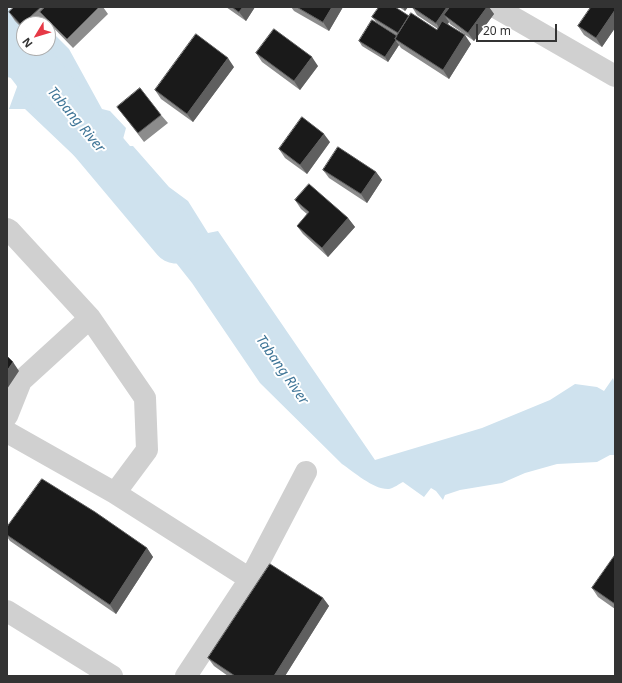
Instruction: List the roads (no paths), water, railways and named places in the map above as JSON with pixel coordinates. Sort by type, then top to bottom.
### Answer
[{"type":"street","points":[[495,7],[615,76]]},
{"type":"street","points":[[7,229],[90,318],[145,398],[147,450],[115,493]]},
{"type":"street","points":[[7,416],[21,380],[90,318]]},
{"type":"street","points":[[7,432],[115,493],[250,579]]},
{"type":"street","points":[[186,676],[250,579],[306,472]]},
{"type":"street","points":[[7,611],[112,676]]},
{"type":"water","points":[[7,7],[16,16],[16,56],[56,56],[56,36],[69,49],[102,109],[110,111],[126,128],[123,139],[128,146],[133,146],[169,187],[188,201],[208,233],[218,231],[375,460],[482,428],[550,400],[575,384],[597,387],[604,391],[613,378],[615,384],[615,455],[610,455],[597,462],[557,464],[525,473],[502,483],[460,490],[445,495],[443,500],[436,491],[431,488],[424,497],[403,482],[395,487],[383,489],[364,480],[342,464],[260,383],[192,283],[158,240],[128,206],[128,193],[133,189],[131,183],[120,181],[106,186],[25,109],[9,109],[17,87],[16,79],[7,77]]},
{"type":"waterway","name":"Tabang River","points":[[7,33],[51,90],[176,239]]}]
